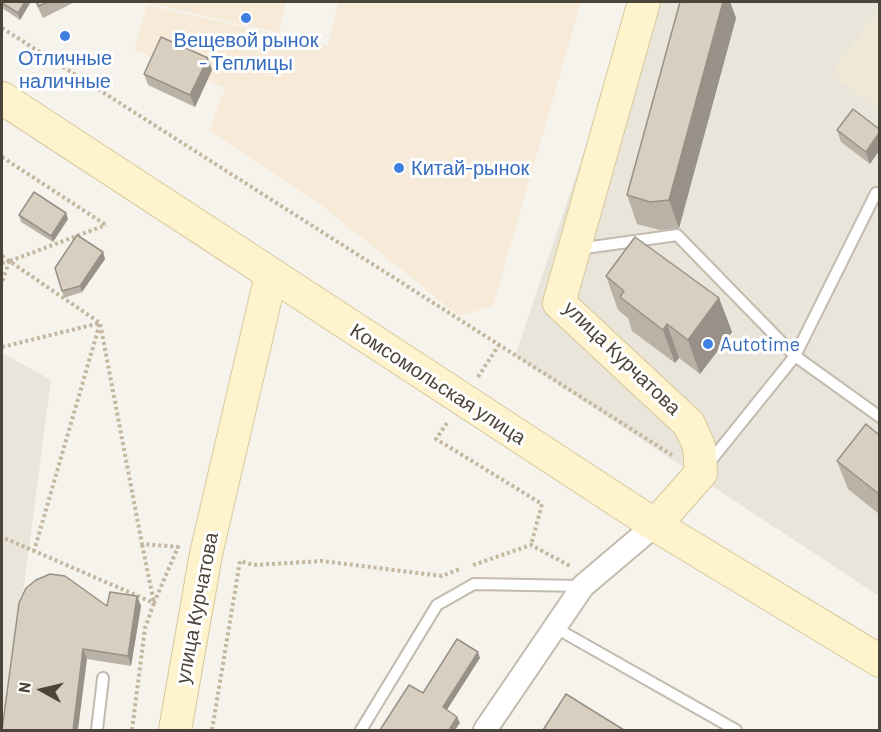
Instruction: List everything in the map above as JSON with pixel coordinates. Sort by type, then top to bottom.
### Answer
[{"type":"main road","name":"улица Курчатова","points":[[644,2],[559,303],[689,424],[699,446],[701,473]]},
{"type":"main road","name":"Комсомольская улица","points":[[2,98],[655,525],[879,661]]},
{"type":"main road","name":"улица Курчатова","points":[[175,730],[206,554],[271,275]]},
{"type":"main road","points":[[655,525],[701,473]]},
{"type":"street","points":[[485,730],[587,582],[655,525]]},
{"type":"lane","points":[[701,473],[795,356],[876,193]]},
{"type":"lane","points":[[574,249],[678,235],[795,356],[879,417]]},
{"type":"lane","points":[[361,730],[437,605],[474,584],[587,582]]},
{"type":"lane","points":[[554,627],[720,726],[736,730]]},
{"type":"lane","points":[[97,730],[103,678]]},
{"type":"path","points":[[2,28],[701,473]]},
{"type":"path","points":[[2,157],[106,225],[2,263]]},
{"type":"path","points":[[2,256],[100,323],[154,603]]},
{"type":"path","points":[[2,282],[9,262]]},
{"type":"path","points":[[2,346],[100,323]]},
{"type":"path","points":[[34,551],[100,323]]},
{"type":"path","points":[[2,537],[154,603]]},
{"type":"path","points":[[132,730],[144,628],[178,547],[142,544]]},
{"type":"path","points":[[212,730],[240,561],[254,565],[322,561],[442,576],[531,545],[587,582]]},
{"type":"shaded area","name":"Вещевой рынок - Теплицы","points":[[144,2],[286,2],[279,33]]},
{"type":"shaded area","name":"Китай-рынок","points":[[338,2],[581,2],[493,306],[459,316],[322,206],[209,130],[225,88],[134,50],[147,5],[328,46]]},
{"type":"shaded area","points":[[635,2],[879,2],[879,596],[515,356]]},
{"type":"shaded area","points":[[879,9],[879,110],[831,74]]},
{"type":"shaded area","points":[[2,353],[51,380],[5,730],[2,730]]},
{"type":"building","points":[[2,2],[25,2],[18,13]]},
{"type":"building","points":[[680,2],[723,2],[669,200],[650,202],[627,195]]},
{"type":"building","points":[[161,37],[208,58],[190,95],[144,74]]},
{"type":"building","points":[[853,109],[879,129],[879,133],[866,152],[837,130]]},
{"type":"building","points":[[34,192],[66,213],[51,236],[19,215]]},
{"type":"building","points":[[77,235],[103,252],[80,286],[62,291],[55,268]]},
{"type":"building","points":[[635,237],[719,298],[688,340],[667,324],[663,330],[620,297],[624,291],[606,276]]},
{"type":"building","points":[[866,424],[879,435],[879,494],[837,461]]},
{"type":"building","points":[[50,574],[65,576],[107,606],[110,592],[137,596],[128,656],[83,649],[73,730],[2,730],[19,603],[26,588],[36,580]]},
{"type":"building","points":[[457,639],[478,652],[443,707],[457,717],[449,730],[380,730],[409,685],[423,693]]},
{"type":"building","points":[[566,694],[624,730],[543,730]]},
{"type":"place","name":"Вещевой рынок - Теплицы","points":[[246,18]]},
{"type":"place","name":"Отличные наличные","points":[[65,36]]},
{"type":"place","name":"Китай-рынок","points":[[399,168]]},
{"type":"place","name":"Autotime","points":[[708,344]]}]
